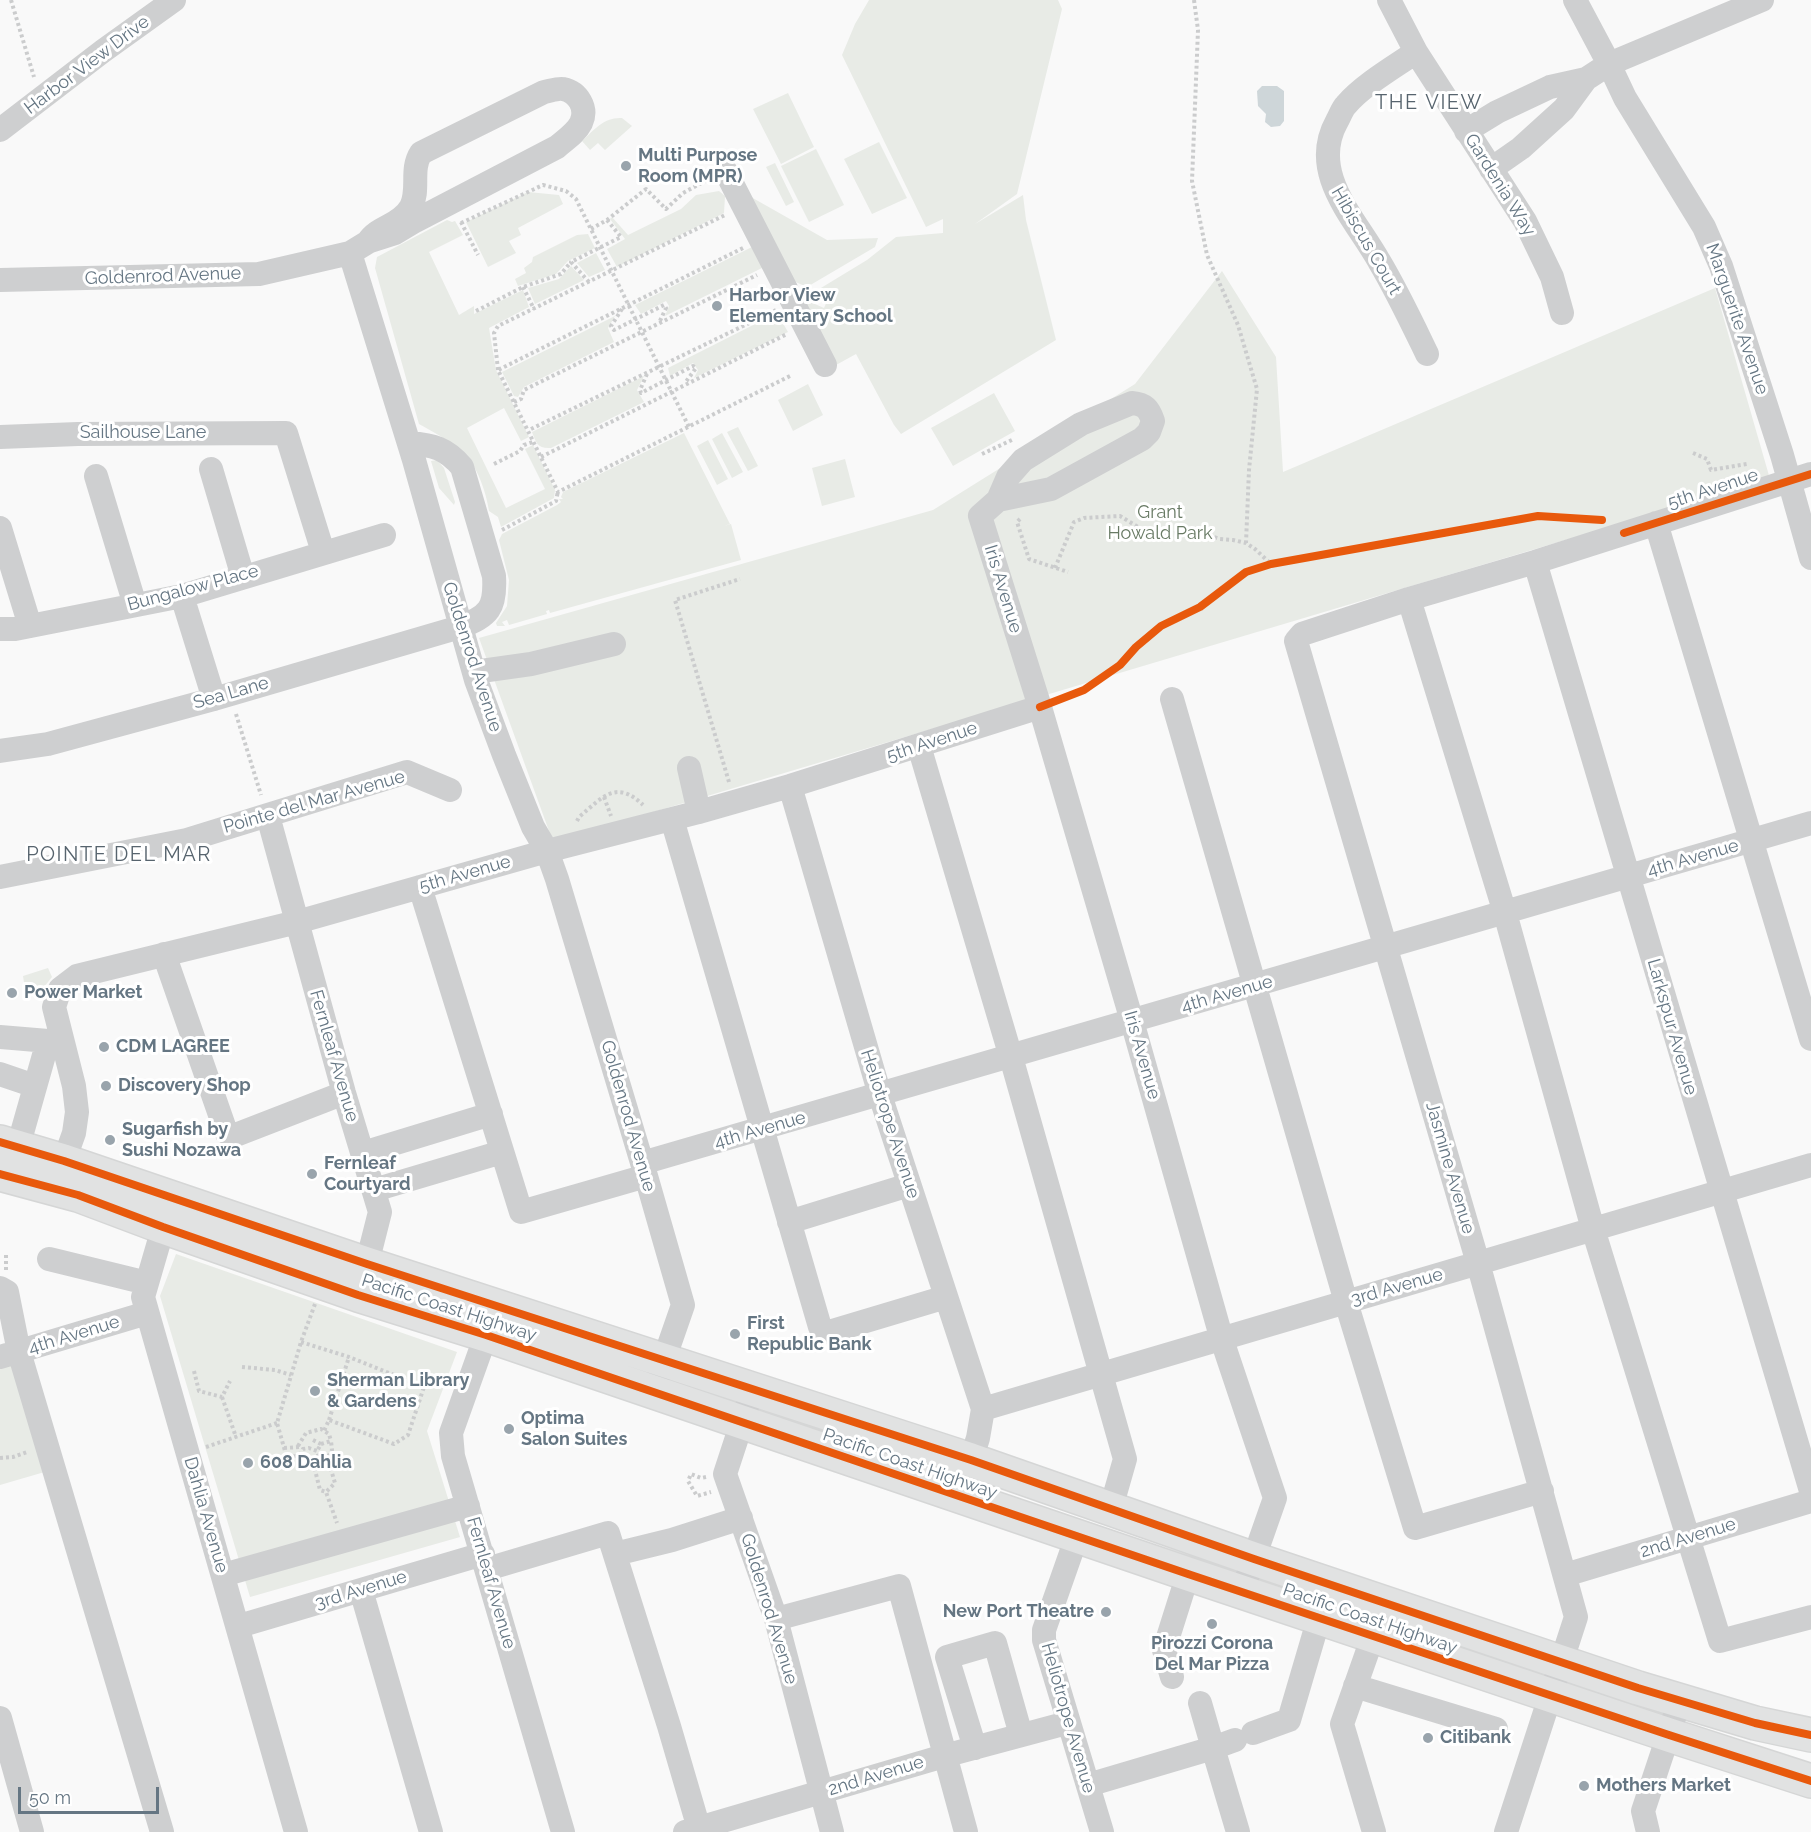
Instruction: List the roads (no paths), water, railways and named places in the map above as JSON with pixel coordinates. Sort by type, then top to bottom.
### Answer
[{"type":"highway","name":"Pacific Coast Highway","points":[[9,1144],[64,1161],[168,1213],[358,1295],[486,1335],[1188,1574],[1811,1781]]},
{"type":"highway","name":"Pacific Coast Highway","points":[[0,1174],[78,1195],[168,1213],[367,1264],[971,1460],[1254,1559],[1638,1688],[1755,1723],[1811,1735]]},
{"type":"highway","points":[[1373,1636],[1401,1608]]},
{"type":"street","name":"Harbor View Drive","points":[[0,130],[174,0]]},
{"type":"street","name":"Gardenia Way","points":[[1389,0],[1416,52],[1525,221],[1552,277],[1562,314]]},
{"type":"street","name":"Marguerite Avenue","points":[[1575,0],[1610,64],[1625,98],[1704,227],[1721,266],[1782,455],[1800,477],[1811,558]]},
{"type":"street","points":[[1466,131],[1497,112],[1550,87],[1586,79],[1610,64],[1762,0]]},
{"type":"street","name":"Hibiscus Court","points":[[1416,52],[1382,75],[1346,105],[1331,132],[1327,157],[1332,185],[1402,302],[1427,354]]},
{"type":"street","points":[[1491,169],[1521,148],[1564,109],[1586,79]]},
{"type":"street","points":[[561,88],[576,95],[583,109],[581,122],[570,136],[556,147],[395,233],[363,245],[371,237],[403,218],[412,205],[415,192],[414,167],[422,153],[544,92],[561,88]]},
{"type":"street","points":[[725,170],[825,365]]},
{"type":"street","name":"Goldenrod Avenue","points":[[0,280],[259,274],[363,245],[409,443],[460,627],[474,672],[533,827],[548,851],[683,1305],[652,1392]]},
{"type":"street","points":[[1132,403],[1146,407],[1153,421],[1149,432],[1142,439],[1051,489],[989,508],[1008,477],[1023,460],[1081,424],[1132,403]]},
{"type":"street","name":"Sailhouse Lane","points":[[0,437],[78,434],[286,433],[323,552]]},
{"type":"street","name":"Sea Lane","points":[[0,751],[48,744],[222,696],[480,620],[489,609],[495,593],[494,576],[462,467],[455,459],[433,445],[409,443]]},
{"type":"street","points":[[211,469],[243,577]]},
{"type":"street","points":[[96,476],[135,605]]},
{"type":"street","name":"5th Avenue","points":[[1296,641],[1302,634],[1409,599],[1535,562],[1800,477]]},
{"type":"street","name":"Iris Avenue","points":[[989,508],[1040,706],[1222,1340],[1275,1497],[1242,1592]]},
{"type":"street","points":[[1656,522],[1811,1039]]},
{"type":"street","points":[[0,528],[30,626]]},
{"type":"street","name":"Bungalow Place","points":[[0,629],[15,629],[182,596],[384,535]]},
{"type":"street","name":"Larkspur Avenue","points":[[1535,562],[1811,1491]]},
{"type":"street","points":[[182,596],[222,696]]},
{"type":"street","points":[[1409,599],[1504,913],[1593,1229],[1720,1641],[1811,1617]]},
{"type":"street","name":"Jasmine Avenue","points":[[1296,641],[1478,1263],[1576,1617],[1506,1832]]},
{"type":"street","points":[[474,672],[531,664],[614,644]]},
{"type":"street","points":[[1172,699],[1346,1302],[1415,1528],[1542,1491]]},
{"type":"street","name":"5th Avenue","points":[[64,1161],[74,1133],[77,1112],[74,1086],[54,1038],[54,1007],[60,989],[77,976],[297,922],[548,851],[699,812],[919,746],[1040,706]]},
{"type":"street","points":[[919,746],[1011,1057],[1125,1459],[1111,1508]]},
{"type":"street","points":[[689,768],[699,812]]},
{"type":"street","name":"Pointe del Mar Avenue","points":[[0,877],[187,840],[407,772],[450,790]]},
{"type":"street","name":"Heliotrope Avenue","points":[[790,786],[880,1095],[983,1409],[971,1460]]},
{"type":"street","name":"Fernleaf Avenue","points":[[268,816],[344,1093],[380,1212],[358,1295]]},
{"type":"street","points":[[672,819],[820,1327],[829,1332],[946,1297]]},
{"type":"street","name":"4th Avenue","points":[[502,1152],[521,1212],[761,1130],[1811,824]]},
{"type":"street","points":[[374,1190],[502,1152],[420,887]]},
{"type":"street","points":[[164,954],[226,1132],[233,1136],[344,1093]]},
{"type":"street","points":[[0,1037],[54,1038],[9,1144]]},
{"type":"street","points":[[0,1074],[35,1086]]},
{"type":"street","points":[[363,1153],[490,1114]]},
{"type":"street","name":"3rd Avenue","points":[[983,1409],[1811,1165]]},
{"type":"street","points":[[789,1222],[909,1185]]},
{"type":"street","name":"Dahlia Avenue","points":[[168,1213],[143,1297],[296,1832]]},
{"type":"street","points":[[49,1259],[147,1283]]},
{"type":"street","points":[[0,1288],[7,1292],[10,1354],[46,1441],[162,1832]]},
{"type":"street","name":"4th Avenue","points":[[10,1354],[147,1313]]},
{"type":"street","name":"Fernleaf Avenue","points":[[486,1335],[451,1433],[453,1456],[563,1832]]},
{"type":"street","name":"Goldenrod Avenue","points":[[753,1388],[725,1473],[776,1619],[832,1832]]},
{"type":"street","name":"2nd Avenue","points":[[1565,1575],[1811,1501]]},
{"type":"street","points":[[224,1575],[468,1506]]},
{"type":"street","points":[[694,1831],[669,1725],[615,1554],[672,1540],[741,1518]]},
{"type":"street","name":"3rd Avenue","points":[[238,1626],[361,1590],[608,1533],[615,1554]]},
{"type":"street","name":"Heliotrope Avenue","points":[[1077,1536],[1044,1630],[1044,1640],[1067,1723],[1102,1832]]},
{"type":"street","points":[[1172,1677],[1164,1650],[1188,1574]]},
{"type":"street","points":[[776,1619],[899,1586],[966,1832]]},
{"type":"street","points":[[361,1590],[431,1832]]},
{"type":"street","points":[[1088,1785],[1234,1741],[1289,1720],[1319,1618]]},
{"type":"street","points":[[1373,1636],[1342,1724],[1374,1832]]},
{"type":"street","points":[[975,1748],[946,1657],[995,1642],[1021,1735]]},
{"type":"street","points":[[1355,1686],[1496,1729]]},
{"type":"street","points":[[1648,1832],[1643,1811],[1680,1700]]},
{"type":"street","points":[[1200,1703],[1234,1741],[1238,1832]]},
{"type":"street","points":[[0,1718],[32,1832]]},
{"type":"street","name":"2nd Avenue","points":[[694,1831],[944,1756],[1067,1723]]},
{"type":"place","name":"Multi Purpose Room (MPR)","points":[[626,166]]},
{"type":"place","name":"Harbor View Elementary School","points":[[717,306]]},
{"type":"place","name":"Power Market","points":[[12,993]]},
{"type":"place","name":"CDM LAGREE","points":[[104,1047]]},
{"type":"place","name":"Discovery Shop","points":[[106,1086]]},
{"type":"place","name":"Sugarfish by Sushi Nozawa","points":[[110,1140]]},
{"type":"place","name":"Fernleaf Courtyard","points":[[312,1174]]},
{"type":"place","name":"First Republic Bank","points":[[735,1334]]},
{"type":"place","name":"Sherman Library & Gardens","points":[[315,1391]]},
{"type":"place","name":"Optima Salon Suites","points":[[509,1429]]},
{"type":"place","name":"608 Dahlia","points":[[248,1463]]},
{"type":"place","name":"New Port Theatre","points":[[1106,1612]]},
{"type":"place","name":"Pirozzi Corona Del Mar Pizza","points":[[1212,1624]]},
{"type":"place","name":"Citibank","points":[[1428,1738]]},
{"type":"place","name":"Mothers Market","points":[[1584,1786]]},
{"type":"district","name":"THE VIEW","points":[[1429,103]]},
{"type":"district","name":"POINTE DEL MAR","points":[[119,855]]},
{"type":"park label","name":"Grant Howald Park","points":[[1160,523]]}]
